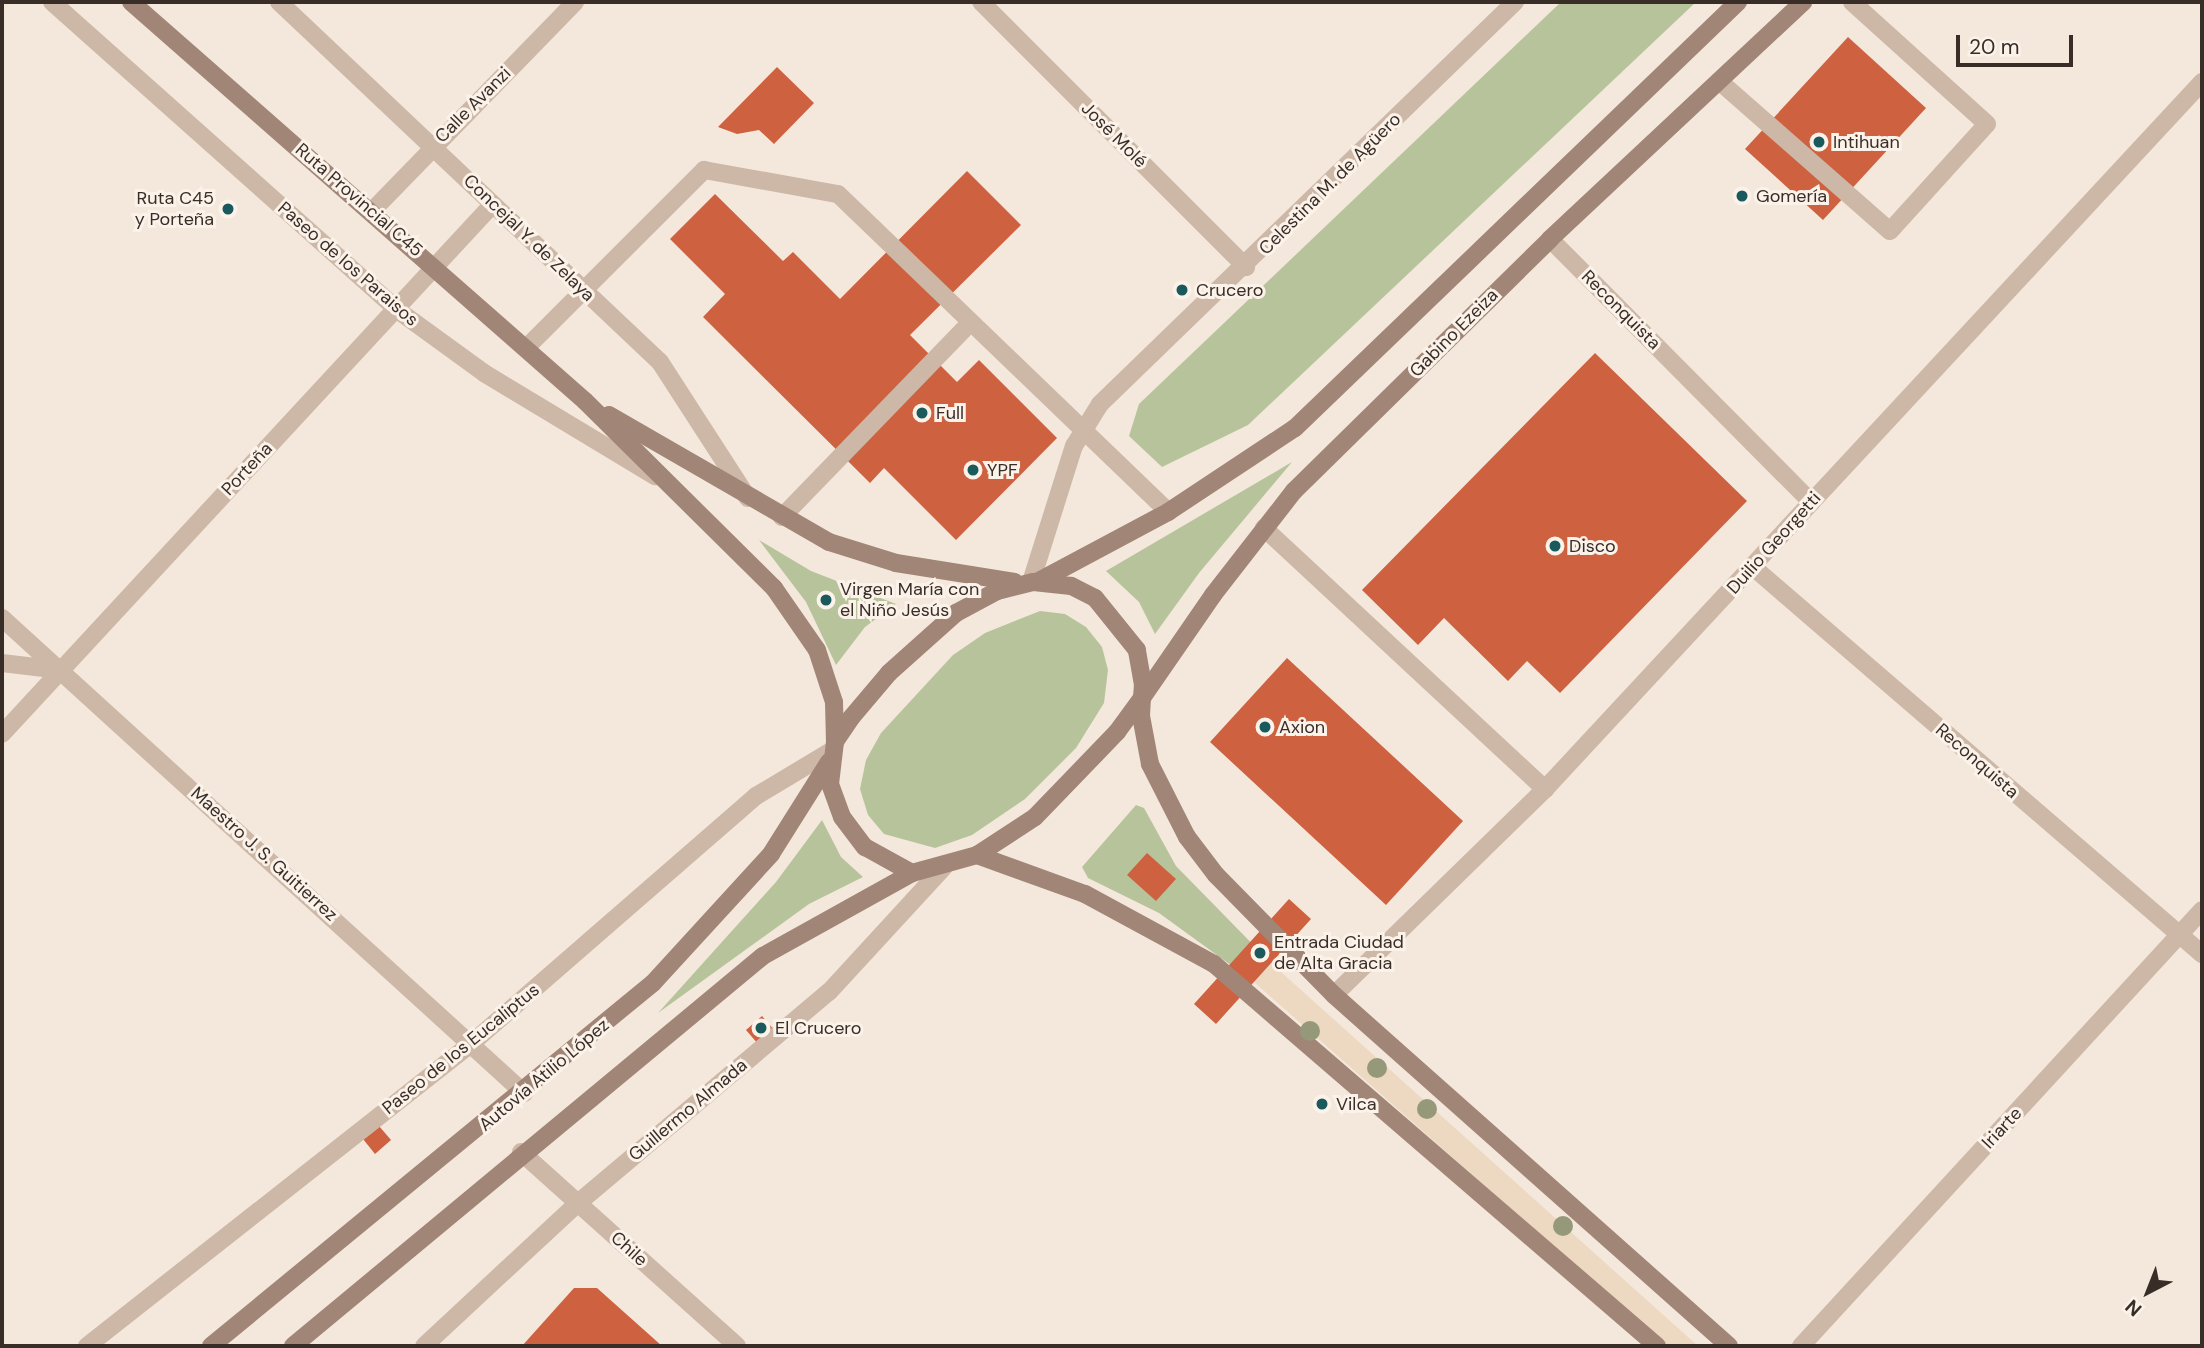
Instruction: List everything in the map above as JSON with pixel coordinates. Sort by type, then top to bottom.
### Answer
[{"type":"main road","name":"Ruta Provincial C45","points":[[131,2],[373,211],[585,401],[774,588],[817,650],[834,702],[830,784],[849,830],[879,858],[912,873]]},
{"type":"main road","points":[[1031,583],[1168,512],[1295,428],[1738,2]]},
{"type":"main road","name":"Gabino Ezeiza","points":[[912,873],[944,867],[977,855],[1060,795],[1142,698],[1264,528],[1550,239],[1803,2]]},
{"type":"main road","name":"Ruta Provincial C45","points":[[585,401],[748,498],[829,542],[896,563],[1083,590],[1106,608],[1137,650],[1150,764],[1187,837],[1250,913],[1334,995],[1729,1346]]},
{"type":"main road","name":"Autovía Atilio López","points":[[211,1346],[524,1093],[653,983],[734,900],[792,824],[833,750],[881,682],[933,631],[978,600],[1031,583]]},
{"type":"main road","points":[[977,855],[1085,894],[1214,964],[1657,1346]]},
{"type":"main road","points":[[293,1346],[521,1152],[763,956],[912,873]]},
{"type":"street","name":"Paseo de los Paraisos","points":[[52,2],[396,309],[484,373],[673,487]]},
{"type":"street","name":"Concejal Y. de Zelaya","points":[[279,2],[668,372],[748,498]]},
{"type":"street","name":"Calle Avanzi","points":[[373,211],[575,2]]},
{"type":"street","name":"José Molé","points":[[981,2],[1246,267]]},
{"type":"street","name":"Celestina M. de Agüero","points":[[1031,583],[1080,431],[1100,404],[1246,267],[1515,2]]},
{"type":"street","points":[[1719,80],[1890,231],[1987,124],[1852,2]]},
{"type":"street","name":"Duilio Georgetti","points":[[1334,995],[1545,789],[2202,82]]},
{"type":"street","points":[[526,348],[704,170],[838,194],[1080,431],[1168,512]]},
{"type":"street","name":"Porteña","points":[[2,734],[493,204]]},
{"type":"street","name":"Reconquista","points":[[1550,239],[1811,502]]},
{"type":"street","points":[[782,517],[970,323]]},
{"type":"street","points":[[1264,528],[1545,789]]},
{"type":"street","name":"Reconquista","points":[[1753,567],[2202,954]]},
{"type":"street","name":"Maestro J. S. Guitierrez","points":[[2,618],[473,1042],[524,1093]]},
{"type":"street","points":[[2,663],[61,670]]},
{"type":"street","name":"Paseo de los Eucaliptus","points":[[87,1346],[473,1042],[755,796],[833,750]]},
{"type":"street","name":"Guillermo Almada","points":[[424,1346],[578,1203],[829,992],[944,867]]},
{"type":"street","name":"Iriarte","points":[[1801,1346],[2202,910]]},
{"type":"street","name":"Chile","points":[[521,1152],[737,1346]]},
{"type":"green space","points":[[1561,2],[1696,2],[1248,425],[1162,467],[1129,436],[1139,404]]},
{"type":"green space","points":[[1292,462],[1199,573],[1155,634],[1139,602],[1106,571]]},
{"type":"green space","points":[[759,540],[811,571],[896,604],[865,627],[836,665],[806,602]]},
{"type":"green space","points":[[1040,611],[1065,614],[1086,627],[1102,647],[1108,670],[1104,703],[1076,748],[1025,799],[972,835],[935,848],[884,834],[868,815],[860,789],[866,760],[881,733],[953,655],[985,633]]},
{"type":"green space","points":[[1136,805],[1144,808],[1176,866],[1271,963],[1254,982],[1159,913],[1088,878],[1082,867]]},
{"type":"green space","points":[[822,820],[841,857],[863,877],[809,904],[658,1013],[776,882]]},
{"type":"shaded area","points":[[1271,963],[1698,1346],[1666,1346],[1254,982]]},
{"type":"building","points":[[1848,37],[1926,108],[1823,220],[1745,149]]},
{"type":"building","points":[[777,67],[814,103],[774,144],[759,130],[737,134],[718,127]]},
{"type":"building","points":[[967,171],[1021,225],[910,335],[957,382],[979,360],[1057,438],[956,540],[884,468],[870,483],[703,317],[725,294],[670,239],[715,194],[783,261],[793,252],[840,299]]},
{"type":"building","name":"Disco","points":[[1595,353],[1747,501],[1560,693],[1527,661],[1508,681],[1444,618],[1418,645],[1362,590]]},
{"type":"building","points":[[1287,658],[1463,821],[1386,905],[1210,742]]},
{"type":"building","points":[[1147,853],[1176,879],[1156,901],[1127,875]]},
{"type":"building","name":"Entrada Ciudad de Alta Gracia","points":[[1289,899],[1311,919],[1216,1024],[1194,1004]]},
{"type":"building","points":[[762,1016],[774,1030],[758,1044],[746,1030]]},
{"type":"building","points":[[379,1126],[391,1140],[375,1154],[363,1139]]},
{"type":"building","points":[[574,1288],[597,1288],[662,1346],[522,1346]]},
{"type":"place","name":"Intihuan","points":[[1819,142]]},
{"type":"place","name":"Gomería","points":[[1742,196]]},
{"type":"place","name":"Ruta C45 y Porteña","points":[[228,209]]},
{"type":"place","name":"Crucero","points":[[1182,290]]},
{"type":"place","name":"Full","points":[[922,413]]},
{"type":"place","name":"YPF","points":[[973,470]]},
{"type":"place","name":"Disco","points":[[1555,546]]},
{"type":"place","name":"Virgen María con el Niño Jesús","points":[[826,600]]},
{"type":"place","name":"Axion","points":[[1265,727]]},
{"type":"place","name":"Entrada Ciudad de Alta Gracia","points":[[1260,953]]},
{"type":"place","name":"El Crucero","points":[[761,1028]]},
{"type":"place","name":"Vilca","points":[[1322,1104]]}]
